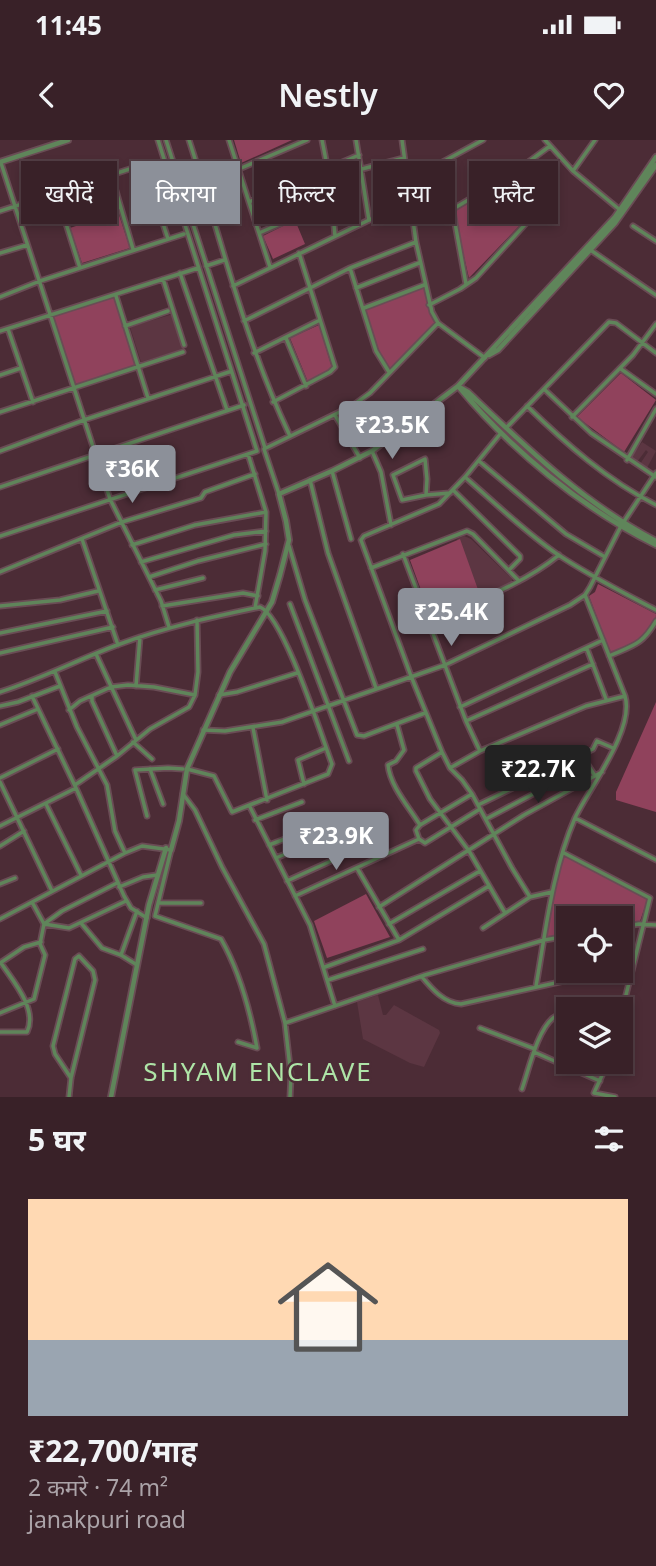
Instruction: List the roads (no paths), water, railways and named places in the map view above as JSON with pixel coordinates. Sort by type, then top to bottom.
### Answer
[{"type":"street","points":[[68,140],[0,162],[110,499],[155,590],[169,627]]},
{"type":"street","points":[[158,140],[265,449],[286,520],[289,552],[294,568],[356,735],[364,736],[425,713]]},
{"type":"street","points":[[0,536],[257,451],[166,140]]},
{"type":"street","points":[[189,140],[205,187],[223,260],[254,353],[290,436]]},
{"type":"street","points":[[229,140],[236,161]]},
{"type":"street","points":[[240,169],[306,140]]},
{"type":"street","points":[[322,140],[327,161]]},
{"type":"street","points":[[356,140],[369,220]]},
{"type":"street","points":[[402,140],[405,161]]},
{"type":"street","points":[[446,161],[482,140]]},
{"type":"street","points":[[545,140],[573,172],[621,211]]},
{"type":"street","points":[[573,172],[596,140]]},
{"type":"street","points":[[530,161],[550,146]]},
{"type":"street","points":[[344,161],[359,155]]},
{"type":"street","points":[[621,211],[656,157]]},
{"type":"street","points":[[362,169],[404,158]]},
{"type":"street","points":[[279,494],[372,451],[457,386],[589,249],[656,165]]},
{"type":"street","points":[[117,172],[144,166],[168,239]]},
{"type":"street","points":[[240,172],[270,267]]},
{"type":"street","points":[[117,195],[134,250]]},
{"type":"street","points":[[249,202],[254,200]]},
{"type":"street","points":[[0,211],[21,204]]},
{"type":"street","points":[[233,286],[373,219]]},
{"type":"street","points":[[455,221],[466,285]]},
{"type":"street","points":[[66,224],[80,268]]},
{"type":"street","points":[[259,233],[280,224]]},
{"type":"street","points":[[334,224],[335,236]]},
{"type":"street","points":[[413,224],[424,285],[429,305],[438,323],[486,357]]},
{"type":"street","points":[[429,305],[476,278],[526,224]]},
{"type":"street","points":[[633,226],[656,241]]},
{"type":"street","points":[[0,297],[184,233]]},
{"type":"street","points":[[244,321],[350,268],[416,242]]},
{"type":"street","points":[[0,253],[27,245]]},
{"type":"street","points":[[589,249],[656,295]]},
{"type":"street","points":[[274,402],[335,367],[299,253]]},
{"type":"street","points":[[0,331],[223,260]]},
{"type":"street","points":[[356,288],[420,263]]},
{"type":"street","points":[[350,268],[376,351],[389,372]]},
{"type":"street","points":[[180,273],[227,410]]},
{"type":"street","points":[[163,279],[184,345]]},
{"type":"street","points":[[363,309],[424,285]]},
{"type":"street","points":[[116,296],[149,398]]},
{"type":"street","points":[[125,326],[168,311]]},
{"type":"street","points":[[254,353],[320,320]]},
{"type":"street","points":[[530,897],[472,794],[463,780],[450,768],[442,752],[411,676],[362,538],[434,508],[453,492],[503,431],[609,322],[615,323],[656,353]]},
{"type":"street","points":[[265,449],[335,415],[370,393],[438,323]]},
{"type":"street","points":[[572,417],[621,369],[656,324]]},
{"type":"street","points":[[8,329],[33,402]]},
{"type":"street","points":[[286,338],[306,386]]},
{"type":"street","points":[[0,412],[183,352]]},
{"type":"street","points":[[0,374],[21,368]]},
{"type":"street","points":[[621,369],[656,394]]},
{"type":"street","points":[[0,451],[229,372]]},
{"type":"street","points":[[457,386],[582,501],[656,543]]},
{"type":"street","points":[[203,730],[253,728],[282,722],[445,665],[555,613],[585,595],[622,524],[655,476],[627,460],[572,417],[544,389]]},
{"type":"street","points":[[0,487],[244,405]]},
{"type":"street","points":[[527,406],[576,452],[656,505]]},
{"type":"street","points":[[627,460],[656,409]]},
{"type":"street","points":[[335,415],[360,458]]},
{"type":"street","points":[[372,451],[381,472],[391,525]]},
{"type":"street","points":[[248,454],[266,512],[266,544],[258,607]]},
{"type":"street","points":[[426,495],[425,459],[394,474],[402,500],[453,492]]},
{"type":"street","points":[[479,460],[566,534],[605,557]]},
{"type":"street","points":[[332,471],[351,539]]},
{"type":"street","points":[[0,572],[122,522],[201,498],[205,492],[255,474]]},
{"type":"street","points":[[465,477],[559,555],[595,578],[656,610]]},
{"type":"street","points":[[310,480],[328,553],[376,688]]},
{"type":"street","points":[[453,492],[520,556],[509,570]]},
{"type":"street","points":[[132,545],[195,525],[266,512]]},
{"type":"street","points":[[141,562],[234,535],[266,531]]},
{"type":"street","points":[[371,568],[467,531],[519,581]]},
{"type":"street","points":[[82,539],[118,645]]},
{"type":"street","points":[[238,1042],[257,1048],[233,960],[221,939],[155,916],[183,794],[185,769],[245,644],[267,610],[276,589],[289,540]]},
{"type":"street","points":[[149,577],[266,544]]},
{"type":"street","points":[[403,554],[460,707],[480,751]]},
{"type":"street","points":[[428,622],[519,581],[543,568],[559,555]]},
{"type":"street","points":[[155,590],[203,578]]},
{"type":"street","points":[[0,606],[60,600],[99,591]]},
{"type":"street","points":[[162,606],[243,593],[258,596]]},
{"type":"street","points":[[536,986],[552,892],[563,853],[575,818],[602,772],[628,711],[625,696],[585,595]]},
{"type":"street","points":[[290,604],[349,761]]},
{"type":"street","points":[[0,692],[169,627],[258,607],[267,610],[285,641],[313,710],[332,769],[328,774],[232,812],[214,776],[185,769],[135,770],[147,816]]},
{"type":"street","points":[[0,633],[107,611]]},
{"type":"street","points":[[0,826],[76,787],[134,741],[189,707],[195,695],[198,671],[197,620]]},
{"type":"street","points":[[609,656],[646,638],[656,621]]},
{"type":"street","points":[[0,653],[113,627]]},
{"type":"street","points":[[136,686],[140,637]]},
{"type":"street","points":[[460,707],[603,640]]},
{"type":"street","points":[[586,648],[606,699]]},
{"type":"street","points":[[96,654],[134,741],[152,759]]},
{"type":"street","points":[[466,722],[593,664]]},
{"type":"street","points":[[55,672],[69,710],[107,785],[115,831],[125,853]]},
{"type":"street","points":[[219,695],[298,673]]},
{"type":"street","points":[[0,706],[60,686]]},
{"type":"street","points":[[69,710],[80,701],[111,687],[136,686],[195,695]]},
{"type":"street","points":[[32,696],[76,787],[118,885],[131,908],[147,918]]},
{"type":"street","points":[[450,768],[480,751],[606,699],[625,696]]},
{"type":"street","points":[[92,697],[117,756]]},
{"type":"street","points":[[0,725],[38,709]]},
{"type":"street","points":[[397,725],[404,750],[398,759],[388,765],[388,769],[393,782],[420,825]]},
{"type":"street","points":[[253,728],[267,800]]},
{"type":"street","points":[[472,794],[420,825],[416,830],[419,839],[425,843],[479,807],[593,750],[597,741],[613,748]]},
{"type":"street","points":[[304,784],[298,760],[326,748]]},
{"type":"street","points":[[52,891],[0,780],[58,749]]},
{"type":"street","points":[[442,752],[415,768],[418,776],[440,813],[469,851],[505,913]]},
{"type":"street","points":[[486,819],[588,765],[595,776]]},
{"type":"street","points":[[150,769],[163,804]]},
{"type":"street","points":[[379,907],[494,833],[602,772]]},
{"type":"street","points":[[183,794],[195,810],[264,944],[285,1023],[291,1076],[290,1097]]},
{"type":"street","points":[[256,820],[302,802]]},
{"type":"street","points":[[46,803],[81,875]]},
{"type":"street","points":[[250,807],[310,925],[335,1006]]},
{"type":"street","points":[[575,818],[656,860]]},
{"type":"street","points":[[269,845],[311,829]]},
{"type":"street","points":[[0,846],[24,831]]},
{"type":"street","points":[[276,858],[323,838]]},
{"type":"street","points":[[295,896],[419,839]]},
{"type":"street","points":[[287,881],[375,841]]},
{"type":"street","points":[[0,919],[125,853],[142,846],[169,849]]},
{"type":"street","points":[[111,1097],[147,918],[158,875],[169,849]]},
{"type":"street","points":[[563,853],[649,895],[633,966]]},
{"type":"street","points":[[357,868],[399,940]]},
{"type":"street","points":[[389,924],[480,871]]},
{"type":"street","points":[[44,924],[62,911],[118,885],[158,875]]},
{"type":"street","points":[[0,884],[15,878]]},
{"type":"street","points":[[324,967],[399,940],[489,886]]},
{"type":"street","points":[[483,928],[530,897],[552,892]]},
{"type":"street","points":[[44,924],[63,928],[81,923],[127,901]]},
{"type":"street","points":[[0,1013],[34,999],[44,960],[41,942],[44,924],[32,902]]},
{"type":"street","points":[[158,903],[201,903]]},
{"type":"street","points":[[121,955],[137,911]]},
{"type":"street","points":[[81,923],[102,948],[121,955],[138,966]]},
{"type":"street","points":[[633,925],[656,925]]},
{"type":"street","points":[[285,1023],[421,976],[556,938]]},
{"type":"street","points":[[0,1032],[29,1031],[29,1012],[0,963],[24,947],[41,942]]},
{"type":"street","points":[[328,980],[423,949]]},
{"type":"street","points":[[69,1097],[71,1077],[95,977],[79,956],[75,959],[53,1046],[55,1054],[71,1077]]},
{"type":"street","points":[[421,976],[436,993],[456,1004],[466,1004],[556,982]]},
{"type":"street","points":[[522,1088],[534,1050],[550,1020],[556,1016]]},
{"type":"street","points":[[480,1028],[600,1081]]},
{"type":"street","points":[[603,1074],[594,1093],[615,1097]]},
{"type":"district","name":"SHYAM ENCLAVE","points":[[258,1072]]}]
